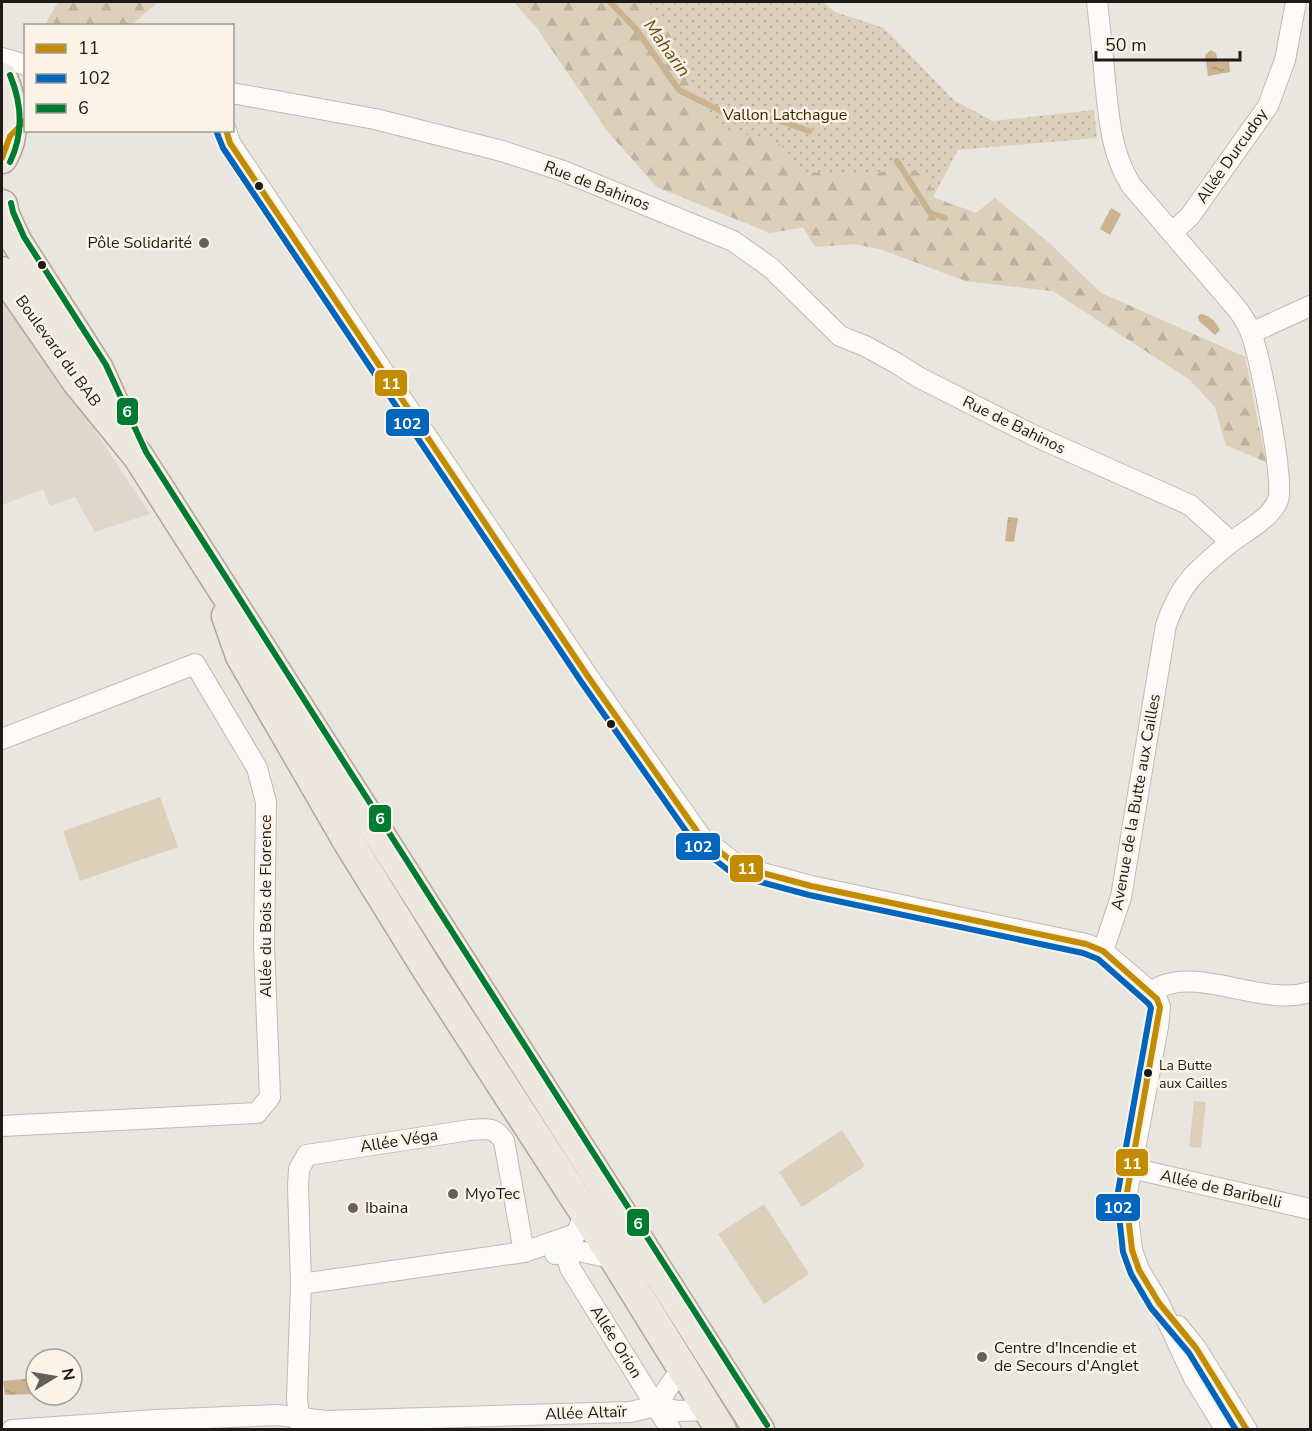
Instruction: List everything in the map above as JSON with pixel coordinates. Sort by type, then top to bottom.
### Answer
[{"type":"main road","points":[[2,78],[12,113],[12,138]]},
{"type":"main road","name":"Boulevard du BAB","points":[[2,205],[16,242],[98,369],[138,456]]},
{"type":"main road","name":"Boulevard du BAB","points":[[2,272],[77,381],[138,456],[759,1430]]},
{"type":"main road","points":[[211,570],[240,656],[348,841],[715,1420]]},
{"type":"street","points":[[1097,2],[1113,146],[1122,170],[1131,185],[1238,309],[1251,333],[1257,353],[1279,466],[1281,492],[1272,510],[1231,542]]},
{"type":"street","name":"Allée Durcudoy","points":[[1172,233],[1190,216],[1268,106],[1285,60],[1296,2]]},
{"type":"street","points":[[2,58],[24,64]]},
{"type":"street","name":"Rue de Bahinos","points":[[234,93],[375,119],[502,151],[563,171],[733,241],[771,268],[840,336],[865,346],[918,377],[1035,436],[1190,505],[1231,542]]},
{"type":"street","points":[[227,132],[230,143],[492,534],[589,678],[701,837],[733,862],[748,869],[811,886],[1064,938],[1103,951],[1157,999],[1160,1007],[1158,1027],[1126,1198],[1131,1250],[1194,1378],[1226,1430]]},
{"type":"street","points":[[1251,333],[1311,306]]},
{"type":"street","name":"Avenue de la Butte aux Cailles","points":[[1103,951],[1121,897],[1166,625],[1174,601],[1192,575],[1231,542]]},
{"type":"street","name":"Allée du Bois de Florence","points":[[2,739],[195,664],[257,768],[266,802],[264,946],[270,1097],[257,1113],[2,1126]]},
{"type":"street","points":[[1151,992],[1160,985],[1187,981],[1268,995],[1299,996],[1311,992]]},
{"type":"street","name":"Allée Véga","points":[[300,1424],[297,1399],[301,1280],[298,1186],[299,1169],[307,1155],[489,1128],[497,1131],[504,1141],[524,1252]]},
{"type":"street","name":"Allée de Baribelli","points":[[1131,1168],[1311,1209]]},
{"type":"street","points":[[301,1280],[524,1252],[576,1234],[585,1214]]},
{"type":"street","points":[[524,1252],[537,1257],[579,1251],[615,1259]]},
{"type":"street","name":"Allée Orion","points":[[566,1252],[570,1268],[671,1430]]},
{"type":"street","points":[[1159,1303],[1196,1348],[1247,1430]]},
{"type":"street","points":[[656,1406],[682,1367]]},
{"type":"street","name":"Allée Altaïr","points":[[12,1430],[156,1420],[277,1415],[300,1424],[325,1421],[630,1412],[656,1406],[715,1420]]},
{"type":"shaded area","points":[[2,290],[150,514],[95,532],[75,497],[50,506],[43,489],[2,505]]},
{"type":"green space","points":[[58,2],[158,2],[133,24],[46,24]]},
{"type":"green space","name":"Vallon Latchague","points":[[514,2],[823,2],[835,12],[884,28],[955,101],[993,121],[1094,110],[1097,138],[958,150],[933,197],[976,213],[995,198],[1048,242],[1101,293],[1245,357],[1266,462],[1226,445],[1215,407],[1189,379],[1053,291],[966,281],[880,249],[854,244],[815,247],[803,227],[770,233],[657,187],[609,133],[537,28]]},
{"type":"green space","points":[[514,2],[645,2],[671,33],[689,86],[717,126],[781,145],[802,171],[857,177],[903,168],[929,176],[933,198],[976,213],[995,198],[1048,242],[1101,293],[1245,357],[1266,462],[1226,445],[1215,407],[1189,379],[1053,291],[966,281],[880,249],[854,244],[815,247],[803,227],[770,233],[657,187],[609,133],[537,28]]},
{"type":"green space","points":[[160,797],[178,847],[80,881],[63,831]]},
{"type":"green space","points":[[1194,1101],[1206,1102],[1201,1148],[1189,1147]]},
{"type":"green space","points":[[842,1130],[865,1166],[802,1207],[779,1172]]},
{"type":"green space","points":[[764,1204],[809,1274],[764,1304],[718,1234]]},
{"type":"water","points":[[1211,50],[1216,53],[1218,62],[1229,61],[1230,72],[1208,76],[1205,55]]},
{"type":"water","points":[[1111,208],[1121,214],[1110,235],[1100,229]]},
{"type":"water","points":[[1201,314],[1210,317],[1217,324],[1220,330],[1215,335],[1199,321],[1198,316]]},
{"type":"water","points":[[1008,517],[1018,518],[1014,542],[1005,541]]},
{"type":"water","points":[[24,1379],[24,1394],[5,1395],[3,1381]]},
{"type":"waterway","name":"Maharin","points":[[610,2],[636,29],[679,90],[739,120],[775,119],[809,131]]},
{"type":"waterway","name":"Maharin","points":[[897,161],[930,213],[945,218]]},
{"type":"transit line","name":"6","points":[[10,75],[17,97],[20,118],[18,140],[10,162]]},
{"type":"transit line","name":"11","points":[[2,158],[10,136],[24,122]]},
{"type":"transit line","name":"11","points":[[227,132],[230,143],[589,678],[701,837],[733,862],[748,869],[811,886],[1086,944],[1103,951],[1157,999],[1160,1007],[1126,1198],[1132,1250],[1139,1270],[1159,1303],[1196,1348],[1247,1430]]},
{"type":"transit line","name":"102","points":[[217,133],[223,148],[582,683],[695,844],[728,870],[746,878],[809,895],[1083,953],[1098,959],[1149,1004],[1151,1008],[1117,1197],[1123,1252],[1131,1274],[1151,1308],[1189,1353],[1236,1430]]},
{"type":"transit line","name":"6","points":[[11,203],[24,237],[106,365],[146,452],[767,1425]]},
{"type":"place","name":"Pôle Solidarité","points":[[204,243]]},
{"type":"place","name":"La Butte aux Cailles","points":[[1148,1073]]},
{"type":"place","name":"MyoTec","points":[[453,1194]]},
{"type":"place","name":"Ibaina","points":[[353,1208]]},
{"type":"place","name":"Centre d'Incendie et de Secours d'Anglet","points":[[982,1357]]}]
